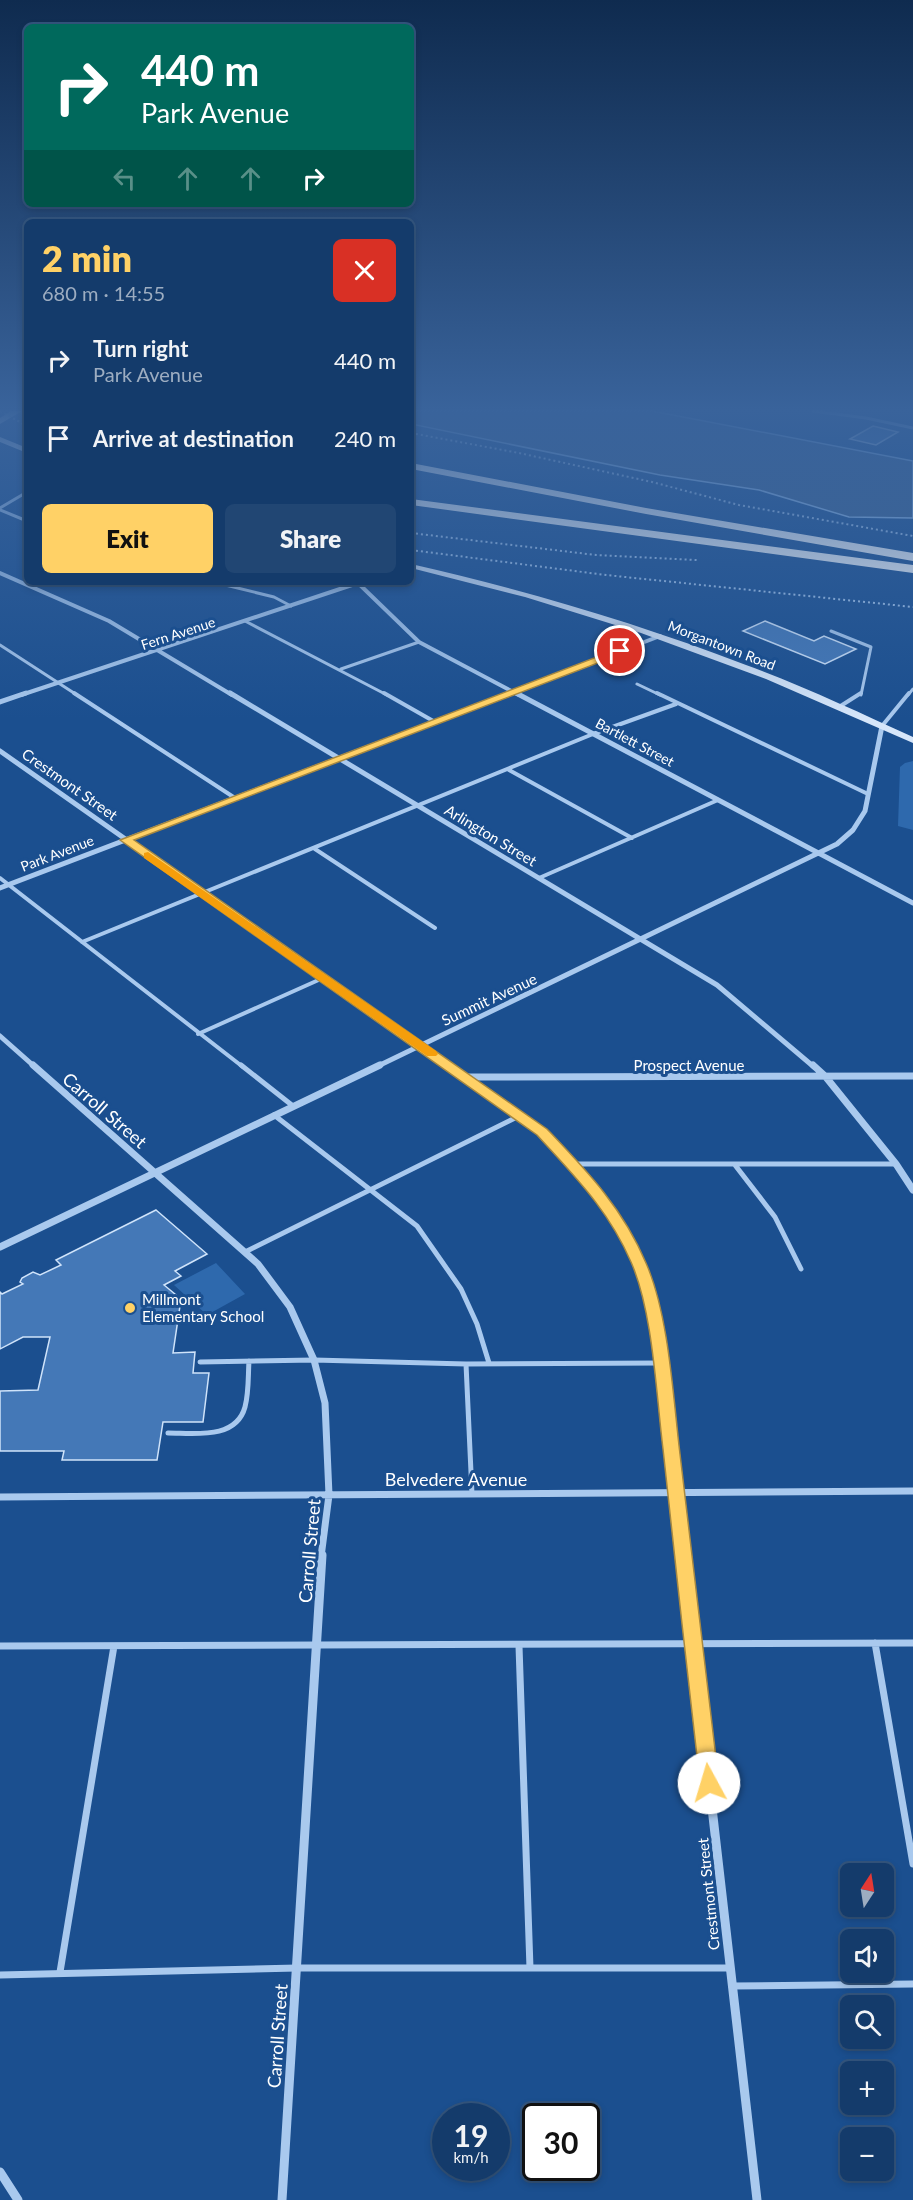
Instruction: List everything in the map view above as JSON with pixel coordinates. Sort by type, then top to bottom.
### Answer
[{"type":"highway","points":[[498,514],[913,569]]},
{"type":"highway","points":[[536,514],[754,548]]},
{"type":"highway","points":[[644,514],[781,534]]},
{"type":"highway","points":[[663,514],[913,557]]},
{"type":"main road","name":"Morgantown Road","points":[[414,567],[550,601],[660,636],[741,666],[913,740]]},
{"type":"street","name":"Arlington Street","points":[[0,573],[24,583]]},
{"type":"street","name":"Arlington Street","points":[[28,585],[93,613],[158,650],[717,985],[825,1076],[896,1164],[913,1190]]},
{"type":"street","name":"Fern Avenue","points":[[0,702],[354,585]]},
{"type":"street","name":"Bartlett Street","points":[[362,585],[419,642],[913,903]]},
{"type":"street","name":"Park Avenue","points":[[0,888],[660,636]]},
{"type":"street","name":"Summit Avenue","points":[[0,1247],[642,940],[837,844],[861,821],[882,726]]},
{"type":"street","name":"Crestmont Street","points":[[0,751],[542,1132],[598,1192],[622,1228],[639,1264],[649,1293],[661,1363],[757,2200]]},
{"type":"street","name":"Carroll Street","points":[[0,1036],[258,1264],[290,1307],[314,1360],[325,1403],[329,1495],[322,1547],[318,1645],[282,2200]]},
{"type":"street","name":"Prospect Avenue","points":[[465,1077],[913,1076]]},
{"type":"street","name":"Belvedere Avenue","points":[[0,1497],[913,1491]]},
{"type":"street","points":[[0,2172],[18,2200]]},
{"type":"lane","points":[[225,585],[274,597],[291,606]]},
{"type":"lane","points":[[245,621],[340,669],[435,722]]},
{"type":"lane","points":[[831,631],[871,647],[861,695],[839,707]]},
{"type":"lane","points":[[340,669],[419,642]]},
{"type":"lane","points":[[0,645],[235,798]]},
{"type":"lane","points":[[637,684],[868,794]]},
{"type":"lane","points":[[882,726],[913,689]]},
{"type":"lane","points":[[82,942],[420,807],[594,734],[676,704]]},
{"type":"lane","points":[[509,770],[632,838]]},
{"type":"lane","points":[[539,878],[718,800]]},
{"type":"lane","points":[[314,849],[435,928]]},
{"type":"lane","points":[[0,878],[293,1106]]},
{"type":"lane","points":[[198,1034],[323,978]]},
{"type":"lane","points":[[274,1115],[417,1226],[440,1255],[461,1289],[477,1324],[489,1363]]},
{"type":"lane","points":[[244,1252],[519,1116]]},
{"type":"lane","points":[[573,1164],[896,1164]]},
{"type":"lane","points":[[735,1165],[775,1217],[801,1269]]},
{"type":"lane","points":[[200,1362],[314,1360],[466,1364],[661,1363]]},
{"type":"lane","points":[[168,1433],[216,1432],[225,1430],[240,1420],[244,1412],[249,1361]]},
{"type":"lane","points":[[466,1364],[472,1494]]},
{"type":"lane","points":[[874,1643],[913,1864]]},
{"type":"lane","points":[[0,1646],[913,1643]]},
{"type":"lane","points":[[60,1972],[114,1646]]},
{"type":"lane","points":[[519,1646],[530,1968]]},
{"type":"lane","points":[[0,1975],[297,1968],[730,1968]]},
{"type":"lane","points":[[732,1986],[913,1984]]},
{"type":"path","points":[[786,514],[913,537]]},
{"type":"path","points":[[414,533],[500,546],[596,555],[697,560]]},
{"type":"path","points":[[414,550],[606,575],[913,607]]},
{"type":"shaded area","points":[[838,514],[913,514],[913,518],[849,517]]},
{"type":"shaded area","points":[[913,761],[913,830],[898,826],[900,767]]},
{"type":"shaded area","points":[[216,1263],[245,1294],[207,1315],[174,1285]]},
{"type":"building","points":[[765,621],[814,641],[824,636],[856,649],[825,664],[743,631]]},
{"type":"building","points":[[156,1210],[207,1254],[175,1271],[181,1276],[164,1285],[181,1299],[173,1353],[195,1352],[193,1373],[209,1373],[203,1422],[163,1422],[157,1460],[62,1460],[64,1451],[0,1451],[0,1391],[38,1390],[50,1337],[23,1337],[0,1349],[0,1292],[2,1294],[23,1284],[20,1282],[22,1278],[33,1272],[40,1275],[61,1265],[56,1260]]},
{"type":"slow traffic","points":[[148,856],[431,1054]]},
{"type":"place","name":"Millmont Elementary School","points":[[130,1308]]},
{"type":"route","points":[[620,651],[126,840],[542,1132],[598,1192],[622,1228],[639,1264],[649,1293],[661,1363],[709,1783]]}]
